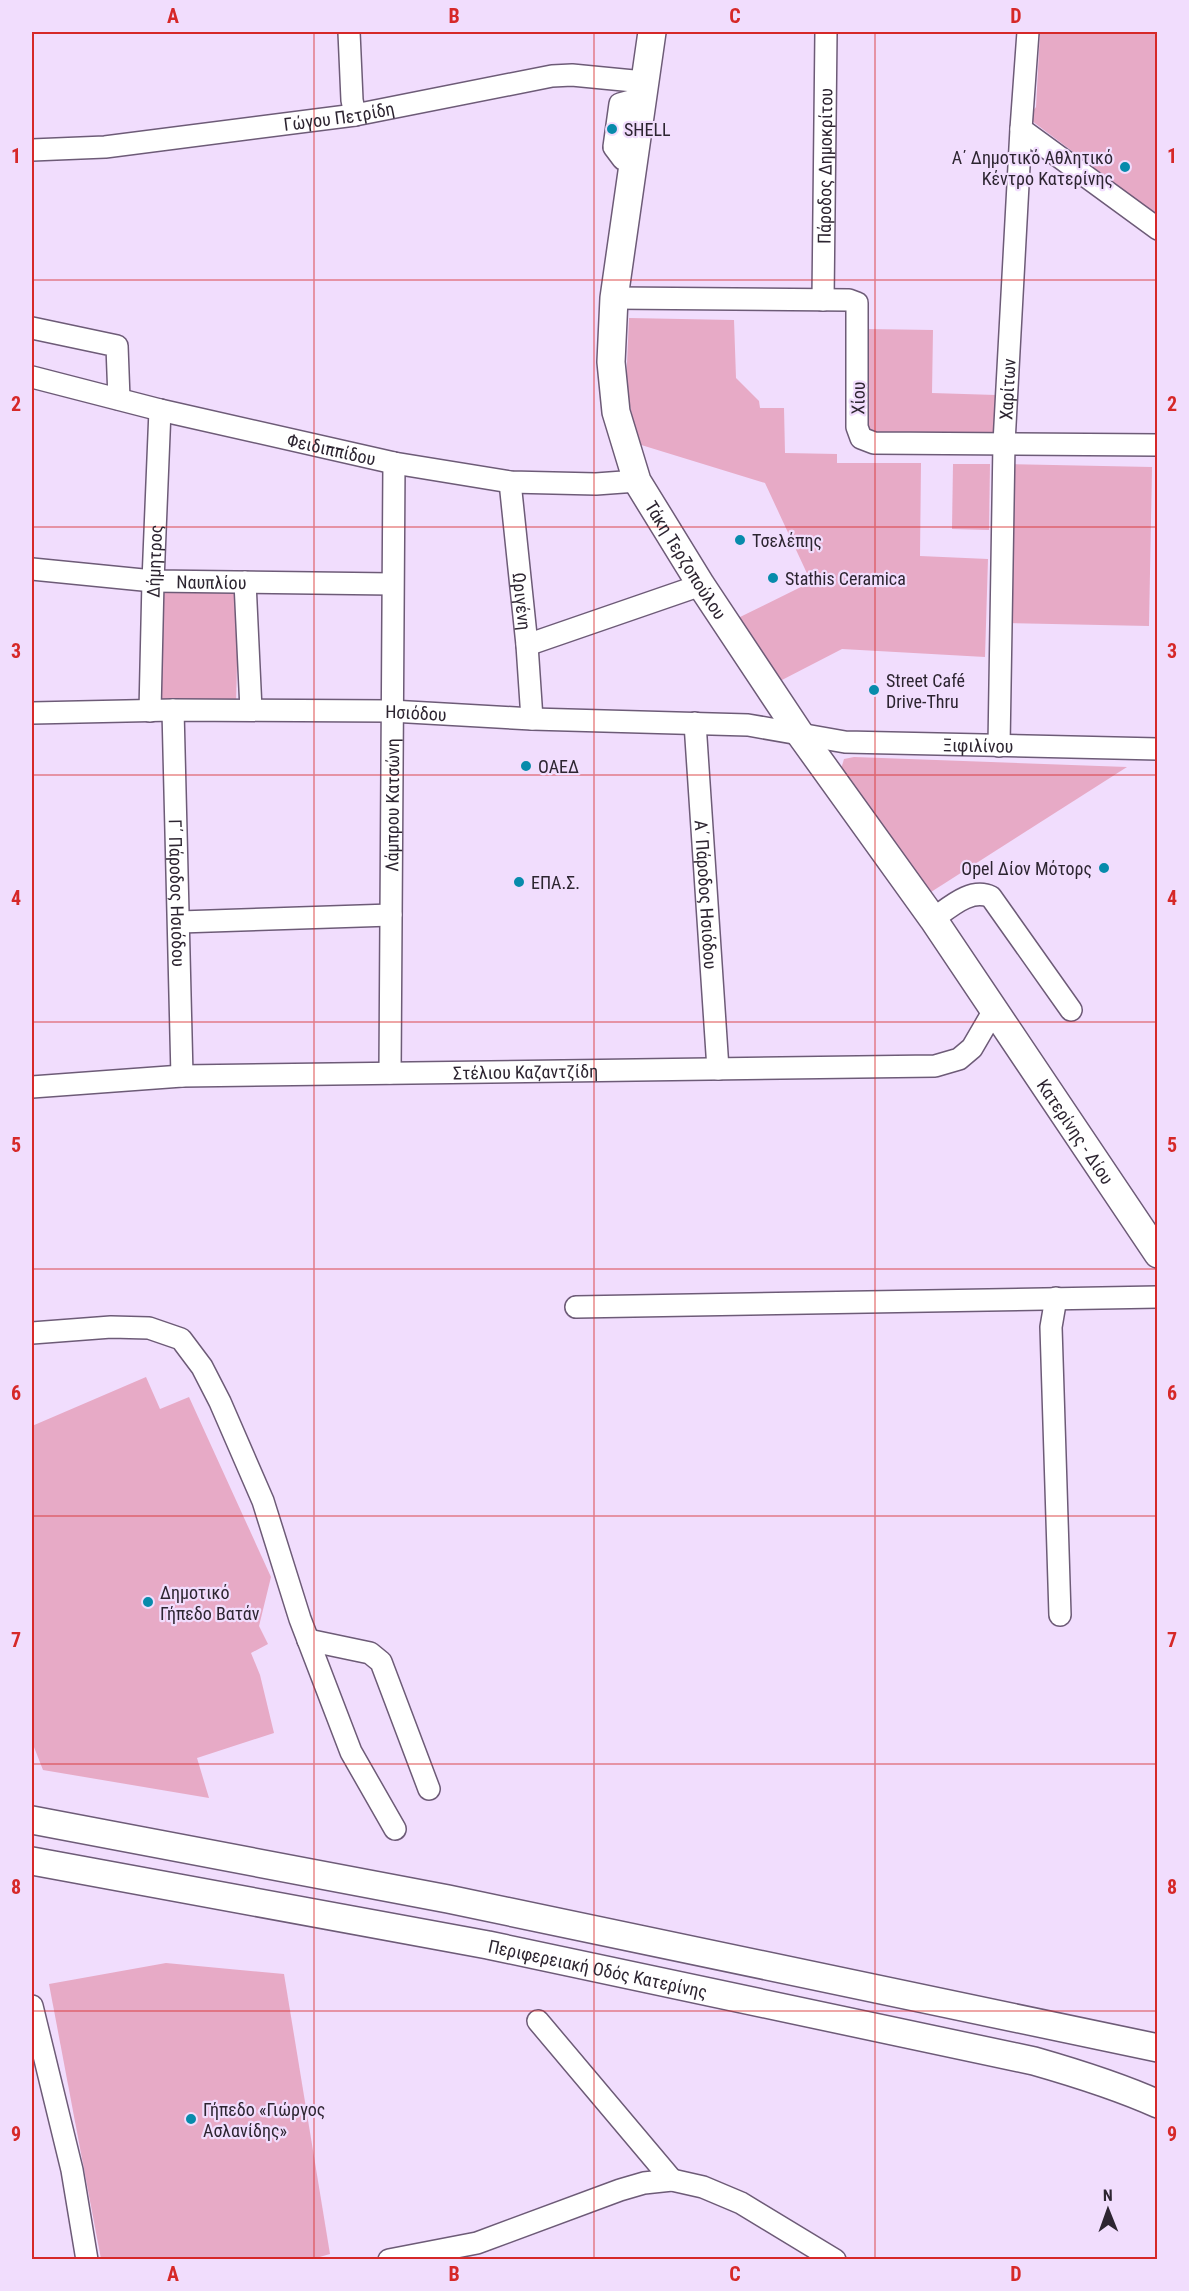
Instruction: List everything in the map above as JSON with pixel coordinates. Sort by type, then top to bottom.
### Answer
[{"type":"main road","name":"Τάκη Τερζοπούλου","points":[[652,32],[638,91],[614,298],[611,362],[616,412],[637,481],[701,585],[800,734],[933,919],[993,1012]]},
{"type":"main road","name":"Κατερίνης - Δίου","points":[[993,1012],[1158,1254]]},
{"type":"main road","points":[[32,1820],[448,1899],[1158,2048]]},
{"type":"main road","name":"Περιφερειακή Οδός Κατερίνης","points":[[32,1861],[488,1945],[1034,2061],[1102,2082],[1158,2104]]},
{"type":"street","points":[[349,32],[352,100],[355,115]]},
{"type":"street","name":"Πάροδος Δημοκρίτου","points":[[823,300],[826,32]]},
{"type":"street","name":"Χαρίτων","points":[[999,746],[1004,443],[1028,32]]},
{"type":"street","name":"Γώγου Πετρίδη","points":[[32,150],[105,147],[355,115],[552,76],[582,76],[638,91]]},
{"type":"street","points":[[623,159],[615,147],[620,104],[638,91]]},
{"type":"street","points":[[1021,129],[1158,229]]},
{"type":"street","name":"Χίου","points":[[614,298],[849,300],[857,303],[857,427],[861,438],[874,443],[1158,445]]},
{"type":"street","points":[[32,328],[117,346],[119,399]]},
{"type":"street","name":"Φειδιππίδου","points":[[32,377],[160,410],[394,463],[510,482],[637,481]]},
{"type":"street","name":"Δήμητρος","points":[[150,711],[160,410]]},
{"type":"street","name":"Λάμπρου Κατσώνη","points":[[390,1073],[394,463]]},
{"type":"street","name":"Ωριγένη","points":[[510,482],[527,645],[532,719]]},
{"type":"street","name":"Ναυπλίου","points":[[32,569],[153,581],[392,584]]},
{"type":"street","points":[[245,582],[252,710]]},
{"type":"street","points":[[527,645],[701,585]]},
{"type":"street","name":"Ησιόδου","points":[[32,713],[173,710],[391,711],[532,719],[748,725],[800,734]]},
{"type":"street","name":"Γ΄ Πάροδος Ησιόδου","points":[[173,710],[182,1076]]},
{"type":"street","name":"Α΄ Πάροδος Ησιόδου","points":[[695,723],[718,1069]]},
{"type":"street","name":"Ξιφιλίνου","points":[[800,734],[845,742],[1158,749]]},
{"type":"street","points":[[933,919],[957,902],[975,894],[984,893],[991,897],[1071,1010]]},
{"type":"street","points":[[180,922],[391,915]]},
{"type":"street","name":"Στέλιου Καζαντζίδη","points":[[32,1087],[182,1076],[935,1066],[959,1059],[972,1048],[993,1012]]},
{"type":"street","points":[[1056,1298],[1051,1327],[1060,1615]]},
{"type":"street","points":[[576,1308],[1158,1298]]},
{"type":"street","points":[[32,1333],[111,1327],[149,1328],[181,1339],[202,1366],[263,1501],[308,1640],[351,1752],[395,1829]]},
{"type":"street","points":[[308,1640],[370,1653],[381,1662],[429,1789]]},
{"type":"street","points":[[32,2006],[72,2170],[87,2259]]},
{"type":"street","points":[[538,2021],[672,2180]]},
{"type":"street","points":[[389,2259],[477,2243],[620,2190],[644,2183],[672,2180],[703,2187],[741,2203],[835,2259]]},
{"type":"shaded area","name":"Α΄ Δημοτικό Αθλητικό Κέντρο Κατερίνης","points":[[1040,32],[1157,32],[1157,215],[1028,118],[1036,107]]},
{"type":"shaded area","points":[[629,318],[734,320],[736,378],[759,401],[760,408],[784,408],[785,453],[837,454],[837,463],[921,463],[920,556],[988,559],[985,657],[842,649],[780,681],[738,618],[811,582],[765,483],[638,444],[626,386]]},
{"type":"shaded area","points":[[866,329],[933,330],[932,393],[996,395],[996,434],[880,433],[871,430],[866,423]]},
{"type":"shaded area","points":[[953,464],[990,464],[989,530],[952,529]]},
{"type":"shaded area","points":[[1009,464],[1152,467],[1149,626],[1006,623]]},
{"type":"shaded area","points":[[160,590],[239,591],[236,703],[154,701]]},
{"type":"shaded area","points":[[854,757],[1127,767],[931,892],[841,769],[844,759]]},
{"type":"shaded area","name":"Δημοτικό Γήπεδο Βατάν","points":[[146,1377],[160,1409],[189,1397],[271,1577],[259,1626],[268,1644],[251,1653],[260,1675],[274,1733],[197,1758],[209,1798],[43,1770],[32,1742],[32,1426]]},
{"type":"shaded area","name":"Γήπεδο «Γιώργος Ασλανίδης»","points":[[166,1963],[284,1974],[330,2254],[309,2260],[101,2259],[49,1984]]},
{"type":"place","name":"SHELL","points":[[612,129]]},
{"type":"place","name":"Α΄ Δημοτικό Αθλητικό Κέντρο Κατερίνης","points":[[1125,167]]},
{"type":"place","name":"Τσελέπης","points":[[740,540]]},
{"type":"place","name":"Stathis Ceramica","points":[[773,578]]},
{"type":"place","name":"Street Café Drive-Thru","points":[[874,690]]},
{"type":"place","name":"ΟΑΕΔ","points":[[526,766]]},
{"type":"place","name":"Opel Δίον Μότορς","points":[[1104,868]]},
{"type":"place","name":"ΕΠΑ.Σ.","points":[[519,882]]},
{"type":"place","name":"Δημοτικό Γήπεδο Βατάν","points":[[148,1602]]},
{"type":"place","name":"Γήπεδο «Γιώργος Ασλανίδης»","points":[[191,2119]]}]
